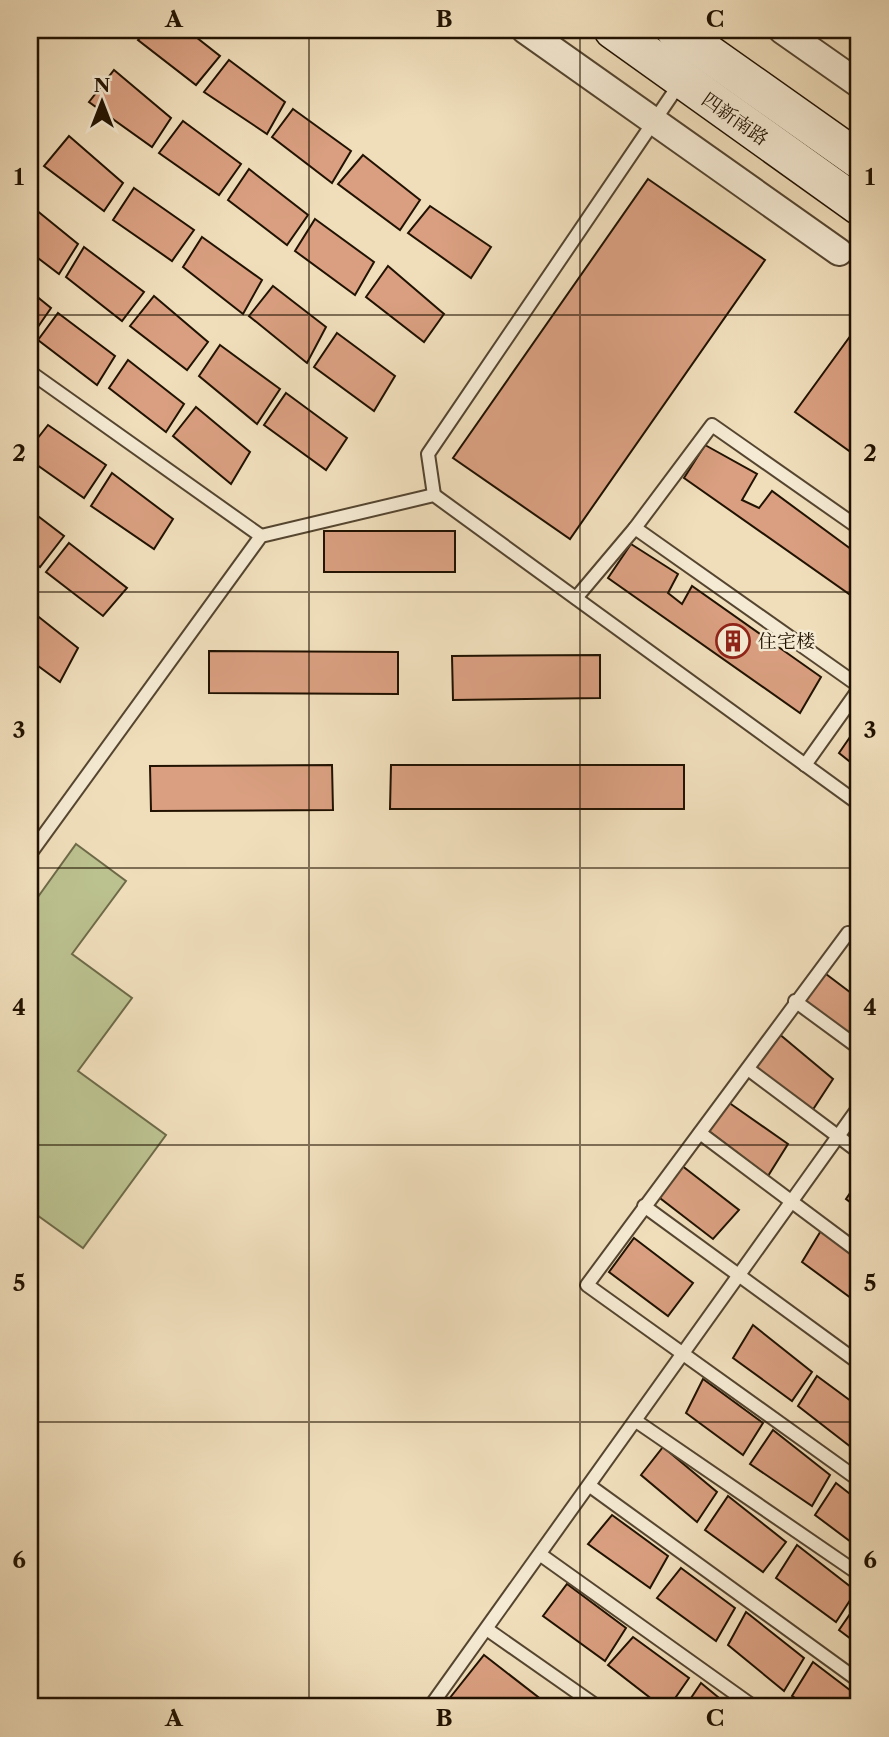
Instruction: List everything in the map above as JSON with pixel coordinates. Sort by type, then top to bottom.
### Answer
[{"type":"main road","name":"四新南路","points":[[613,30],[859,206]]},
{"type":"main road","name":"四新南路","points":[[675,30],[859,160]]},
{"type":"street","points":[[525,30],[839,252]]},
{"type":"street","points":[[782,30],[859,84]]},
{"type":"lane","points":[[682,81],[428,454],[434,495],[859,804]]},
{"type":"lane","points":[[30,372],[261,536]]},
{"type":"lane","points":[[576,598],[635,528],[712,425],[859,528]]},
{"type":"lane","points":[[30,854],[261,536],[434,495]]},
{"type":"lane","points":[[635,528],[859,687],[805,765]]},
{"type":"lane","points":[[859,940],[848,933],[795,1001],[748,1069],[587,1286],[859,1480]]},
{"type":"lane","points":[[795,1001],[859,1048]]},
{"type":"lane","points":[[748,1069],[859,1152]]},
{"type":"lane","points":[[430,1707],[488,1630],[859,1107]]},
{"type":"lane","points":[[700,1133],[859,1252]]},
{"type":"lane","points":[[644,1206],[859,1363]]},
{"type":"lane","points":[[636,1421],[859,1574]]},
{"type":"lane","points":[[590,1486],[859,1681]]},
{"type":"lane","points":[[541,1555],[754,1707]]},
{"type":"lane","points":[[488,1630],[598,1707]]},
{"type":"green space","points":[[76,844],[126,881],[72,954],[132,998],[78,1071],[166,1135],[83,1248],[30,1210],[30,908]]},
{"type":"building","points":[[147,30],[187,30],[220,56],[196,85],[138,40]]},
{"type":"building","points":[[229,60],[285,102],[267,134],[204,92]]},
{"type":"building","points":[[114,70],[171,118],[152,147],[89,102]]},
{"type":"building","points":[[293,109],[351,151],[332,183],[272,137]]},
{"type":"building","points":[[183,121],[241,164],[219,195],[159,153]]},
{"type":"building","points":[[69,136],[123,183],[104,211],[44,166]]},
{"type":"building","points":[[363,155],[420,200],[400,230],[338,184]]},
{"type":"building","points":[[249,169],[308,215],[287,245],[228,200]]},
{"type":"building","points":[[648,179],[765,260],[570,539],[453,458]]},
{"type":"building","points":[[134,188],[194,230],[172,261],[113,220]]},
{"type":"building","points":[[30,205],[78,244],[59,274],[30,252]]},
{"type":"building","points":[[430,206],[491,247],[471,278],[408,233]]},
{"type":"building","points":[[315,219],[374,262],[355,295],[295,251]]},
{"type":"building","points":[[202,237],[262,280],[243,314],[183,267]]},
{"type":"building","points":[[84,247],[144,292],[122,321],[66,277]]},
{"type":"building","points":[[388,266],[444,314],[424,342],[366,297]]},
{"type":"building","points":[[273,286],[326,327],[307,363],[249,316]]},
{"type":"building","points":[[30,291],[51,308],[31,337],[30,336]]},
{"type":"building","points":[[154,296],[208,342],[187,370],[130,326]]},
{"type":"building","points":[[58,313],[115,356],[97,385],[38,340]]},
{"type":"building","points":[[859,324],[859,458],[795,412]]},
{"type":"building","points":[[337,333],[395,376],[374,411],[314,367]]},
{"type":"building","points":[[220,345],[280,389],[257,424],[199,376]]},
{"type":"building","points":[[128,360],[184,404],[166,432],[109,388]]},
{"type":"building","points":[[286,393],[347,438],[326,470],[264,425]]},
{"type":"building","points":[[196,407],[250,452],[231,484],[173,436]]},
{"type":"building","points":[[48,425],[106,465],[84,498],[30,460],[30,448]]},
{"type":"building","name":"住宅楼","points":[[705,445],[757,474],[742,500],[759,508],[772,491],[859,555],[859,601],[684,478]]},
{"type":"building","points":[[112,473],[173,519],[154,549],[91,506]]},
{"type":"building","points":[[30,510],[64,536],[40,567],[30,559]]},
{"type":"building","points":[[324,531],[455,531],[455,572],[324,572]]},
{"type":"building","points":[[69,543],[127,588],[103,616],[46,572]]},
{"type":"building","name":"住宅楼","points":[[631,544],[678,574],[668,593],[682,604],[692,586],[821,677],[800,713],[608,578]]},
{"type":"building","points":[[30,610],[78,648],[60,682],[30,660]]},
{"type":"building","points":[[209,651],[398,652],[398,694],[209,693]]},
{"type":"building","points":[[600,655],[600,698],[453,700],[452,656]]},
{"type":"building","points":[[859,724],[859,769],[839,753]]},
{"type":"building","points":[[332,765],[333,810],[151,811],[150,766]]},
{"type":"building","points":[[391,765],[684,765],[684,809],[390,809]]},
{"type":"building","points":[[822,971],[859,999],[859,1045],[800,1001]]},
{"type":"building","points":[[778,1033],[833,1079],[812,1111],[754,1066]]},
{"type":"building","points":[[728,1102],[788,1144],[768,1176],[706,1129]]},
{"type":"building","points":[[681,1165],[739,1210],[713,1239],[656,1195]]},
{"type":"building","points":[[859,1180],[859,1209],[846,1199]]},
{"type":"building","points":[[822,1229],[859,1258],[859,1304],[802,1262]]},
{"type":"building","points":[[634,1238],[693,1283],[668,1316],[609,1272]]},
{"type":"building","points":[[753,1325],[812,1372],[792,1401],[733,1358]]},
{"type":"building","points":[[817,1376],[859,1407],[859,1445],[856,1451],[798,1406]]},
{"type":"building","points":[[703,1379],[763,1423],[743,1455],[686,1413]]},
{"type":"building","points":[[773,1430],[830,1475],[812,1506],[750,1464]]},
{"type":"building","points":[[663,1447],[717,1492],[697,1522],[641,1475]]},
{"type":"building","points":[[836,1483],[859,1501],[859,1548],[815,1515]]},
{"type":"building","points":[[728,1496],[786,1542],[763,1572],[705,1530]]},
{"type":"building","points":[[612,1515],[668,1556],[650,1588],[588,1544]]},
{"type":"building","points":[[797,1545],[856,1591],[836,1622],[776,1578]]},
{"type":"building","points":[[681,1568],[735,1608],[716,1641],[657,1598]]},
{"type":"building","points":[[567,1584],[626,1628],[605,1661],[543,1616]]},
{"type":"building","points":[[859,1601],[859,1645],[839,1630]]},
{"type":"building","points":[[746,1612],[804,1658],[784,1691],[728,1645]]},
{"type":"building","points":[[633,1637],[689,1678],[669,1707],[662,1707],[608,1665]]},
{"type":"building","points":[[484,1655],[551,1707],[460,1707],[449,1699]]},
{"type":"building","points":[[813,1662],[859,1697],[859,1707],[810,1707],[792,1696]]},
{"type":"building","points":[[701,1683],[730,1707],[685,1707]]},
{"type":"place","name":"住宅楼","points":[[733,641]]}]
